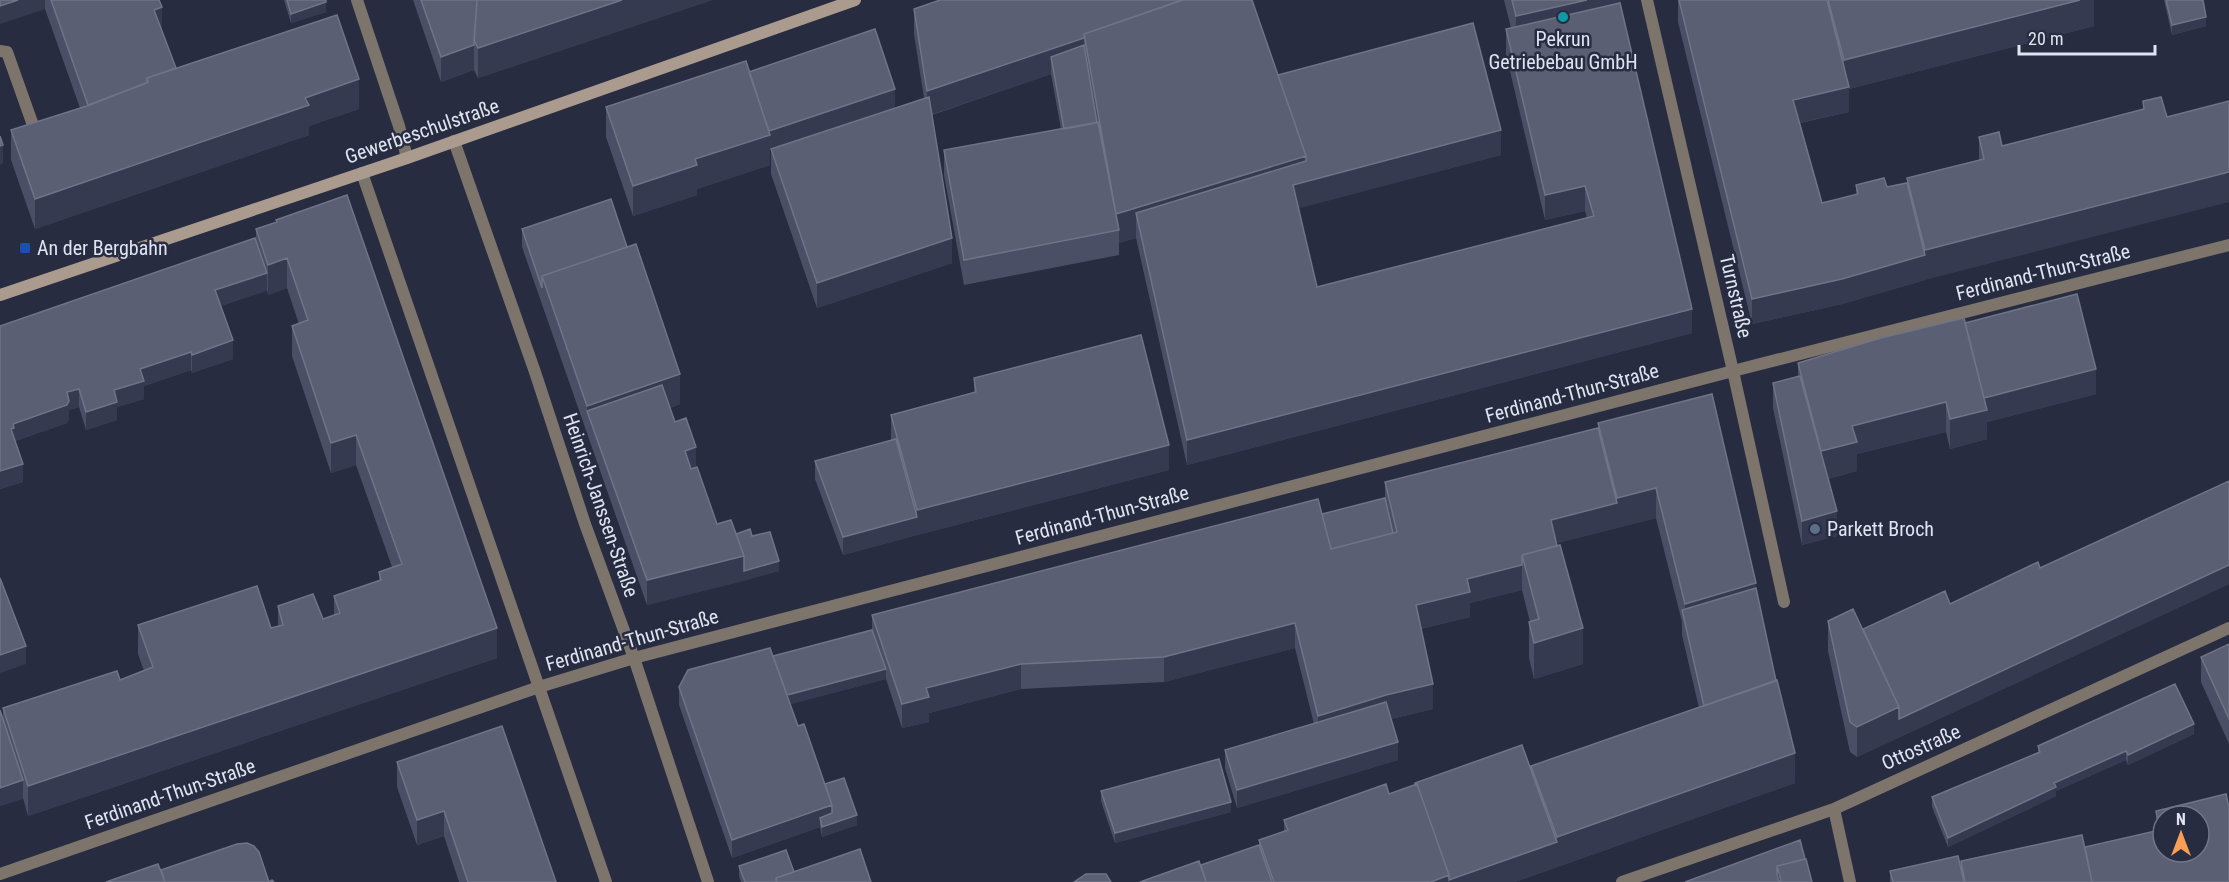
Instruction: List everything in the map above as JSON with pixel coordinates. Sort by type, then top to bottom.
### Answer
[{"type":"street","points":[[357,0],[399,126],[407,158]]},
{"type":"street","name":"Gewerbeschulstraße","points":[[0,296],[407,158],[855,0]]},
{"type":"street","name":"Turnstraße","points":[[1647,0],[1784,602]]},
{"type":"street","points":[[0,51],[7,52],[34,128]]},
{"type":"street","name":"Heinrich-Janssen-Straße","points":[[454,141],[708,882]]},
{"type":"street","points":[[362,173],[606,882]]},
{"type":"street","name":"Ferdinand-Thun-Straße","points":[[0,874],[539,687],[633,658],[1733,371],[2229,245]]},
{"type":"street","name":"Ottostraße","points":[[1622,882],[1834,808],[2229,628]]},
{"type":"street","points":[[1834,808],[1850,882]]},
{"type":"building","points":[[0,0],[18,0],[0,6]]},
{"type":"building","points":[[51,0],[159,0],[162,7],[154,10],[176,68],[147,78],[147,83],[88,105]]},
{"type":"building","points":[[287,0],[326,0],[326,2],[291,14]]},
{"type":"building","points":[[421,0],[477,0],[474,45],[441,57]]},
{"type":"building","points":[[477,0],[622,0],[478,48],[474,40]]},
{"type":"building","points":[[940,0],[1183,0],[1084,34],[1084,38],[927,91],[914,9]]},
{"type":"building","points":[[1182,0],[1252,0],[1306,156],[1116,214],[1084,34]]},
{"type":"building","points":[[1512,0],[1587,0],[1516,16]]},
{"type":"building","points":[[1679,0],[1827,0],[1849,87],[1793,100],[1822,203],[1858,194],[1856,185],[1884,178],[1887,187],[1907,183],[1925,255],[1842,279],[1752,299]]},
{"type":"building","points":[[1828,0],[2080,0],[1844,60]]},
{"type":"building","points":[[2166,0],[2203,0],[2206,17],[2172,25]]},
{"type":"building","points":[[1620,3],[1692,309],[1187,440],[1136,213],[1306,161],[1278,75],[1473,23],[1501,130],[1293,185],[1317,287],[1594,216],[1585,186],[1545,195],[1506,29]]},
{"type":"building","points":[[337,15],[359,79],[305,98],[309,105],[35,199],[11,130],[90,105],[148,82],[147,78]]},
{"type":"building","points":[[875,29],[895,89],[769,131],[749,72]]},
{"type":"building","points":[[1084,45],[1097,123],[1064,129],[1051,57]]},
{"type":"building","points":[[746,61],[770,135],[695,159],[697,165],[633,186],[606,107]]},
{"type":"building","points":[[929,97],[952,238],[817,283],[771,149]]},
{"type":"building","points":[[2161,97],[2167,117],[2229,101],[2229,172],[1925,250],[1907,178],[1984,159],[1979,137],[1999,132],[2002,146],[2144,109],[2143,101]]},
{"type":"building","points":[[1098,122],[1119,230],[964,260],[944,150]]},
{"type":"building","points":[[347,195],[497,628],[28,786],[3,708],[117,671],[120,680],[153,667],[138,625],[257,586],[271,628],[283,625],[278,606],[313,594],[323,619],[340,613],[334,596],[381,580],[379,572],[402,564],[356,435],[331,443],[292,326],[308,320],[287,258],[268,265],[256,229]]},
{"type":"building","points":[[611,199],[627,247],[542,276],[542,288],[522,229]]},
{"type":"building","points":[[255,238],[267,273],[215,290],[233,340],[192,355],[191,352],[140,369],[144,381],[114,390],[117,402],[86,412],[79,389],[67,392],[69,401],[67,405],[13,424],[14,428],[11,429],[23,464],[0,471],[0,326]]},
{"type":"building","points":[[636,244],[680,374],[587,406],[542,276]]},
{"type":"building","points":[[2077,294],[2096,369],[1984,398],[1965,323]]},
{"type":"building","points":[[1964,318],[1987,410],[1950,419],[1946,402],[1852,426],[1857,442],[1821,451],[1798,363],[1881,338]]},
{"type":"building","points":[[1141,335],[1169,445],[917,510],[891,415],[976,392],[974,378]]},
{"type":"building","points":[[1800,376],[1837,511],[1802,521],[1773,383]]},
{"type":"building","points":[[662,385],[675,422],[686,418],[696,447],[685,451],[691,469],[697,467],[717,524],[731,520],[744,556],[647,580],[587,411]]},
{"type":"building","points":[[1712,394],[1756,583],[1685,604],[1656,488],[1617,498],[1598,423]]},
{"type":"building","points":[[1598,428],[1617,503],[1551,520],[1557,546],[1522,555],[1522,565],[1467,579],[1470,592],[1416,605],[1433,684],[1386,695],[1318,716],[1295,623],[1164,657],[1021,664],[926,688],[929,697],[902,704],[872,615],[1318,499],[1331,549],[1397,532],[1385,482]]},
{"type":"building","points":[[896,439],[917,517],[843,537],[815,461]]},
{"type":"building","points":[[2229,481],[2229,565],[1899,719],[1899,707],[1863,629],[1945,591],[1950,604],[2038,562],[2040,568]]},
{"type":"building","points":[[1385,498],[1393,533],[1331,549],[1322,514]]},
{"type":"building","points":[[750,529],[752,536],[770,532],[779,561],[744,571],[744,556],[736,534]]},
{"type":"building","points":[[1560,545],[1583,628],[1534,643],[1529,622],[1539,619],[1522,555]]},
{"type":"building","points":[[0,578],[26,646],[0,655]]},
{"type":"building","points":[[1756,588],[1776,681],[1704,706],[1682,610]]},
{"type":"building","points":[[1853,609],[1899,707],[1857,727],[1850,722],[1828,621]]},
{"type":"building","points":[[872,630],[886,669],[787,695],[773,656]]},
{"type":"building","points":[[2229,644],[2229,719],[2201,657]]},
{"type":"building","points":[[770,648],[798,726],[804,724],[832,805],[732,840],[679,687],[688,670]]},
{"type":"building","points":[[1777,680],[1795,753],[1557,837],[1531,766]]},
{"type":"building","points":[[2175,684],[2194,724],[2128,755],[2126,751],[2054,783],[2056,787],[1948,838],[1932,797],[2040,752],[2038,746]]},
{"type":"building","points":[[1386,702],[1398,742],[1237,790],[1225,750]]},
{"type":"building","points":[[0,710],[23,780],[0,788]]},
{"type":"building","points":[[502,726],[556,882],[468,882],[444,811],[417,820],[397,762]]},
{"type":"building","points":[[1522,745],[1557,842],[1449,880],[1415,783]]},
{"type":"building","points":[[1219,759],[1231,802],[1115,833],[1101,791]]},
{"type":"building","points":[[844,778],[857,815],[822,827],[820,818],[832,813],[832,805],[825,784]]},
{"type":"building","points":[[1386,784],[1389,794],[1417,784],[1449,875],[1431,882],[1274,882],[1259,840],[1288,830],[1284,820]]},
{"type":"building","points":[[2226,794],[2229,807],[2229,882],[2092,882],[2085,847],[2151,832],[2151,864],[2211,864],[2211,804],[2185,804]]},
{"type":"building","points":[[2082,835],[2092,882],[1965,882],[1961,861]]},
{"type":"building","points":[[1800,840],[1805,859],[1777,866],[1779,882],[1685,882]]},
{"type":"building","points":[[247,843],[259,852],[269,882],[165,882],[161,870],[237,844]]},
{"type":"building","points":[[1259,845],[1272,882],[1206,882],[1201,865]]},
{"type":"building","points":[[860,849],[871,882],[777,882],[776,878]]},
{"type":"building","points":[[786,850],[794,872],[776,878],[776,882],[745,882],[739,866]]},
{"type":"building","points":[[1958,856],[1964,882],[1893,882],[1890,871]]},
{"type":"building","points":[[1806,859],[1812,882],[1777,882],[1781,881],[1777,866]]},
{"type":"building","points":[[1199,861],[1206,882],[1140,882]]},
{"type":"building","points":[[158,864],[165,882],[106,882]]},
{"type":"building","points":[[1086,874],[1106,874],[1111,882],[1074,882]]},
{"type":"place","name":"Pekrun Getriebebau GmbH","points":[[1563,17]]},
{"type":"place","name":"An der Bergbahn","points":[[25,248]]},
{"type":"place","name":"Parkett Broch","points":[[1815,529]]}]
